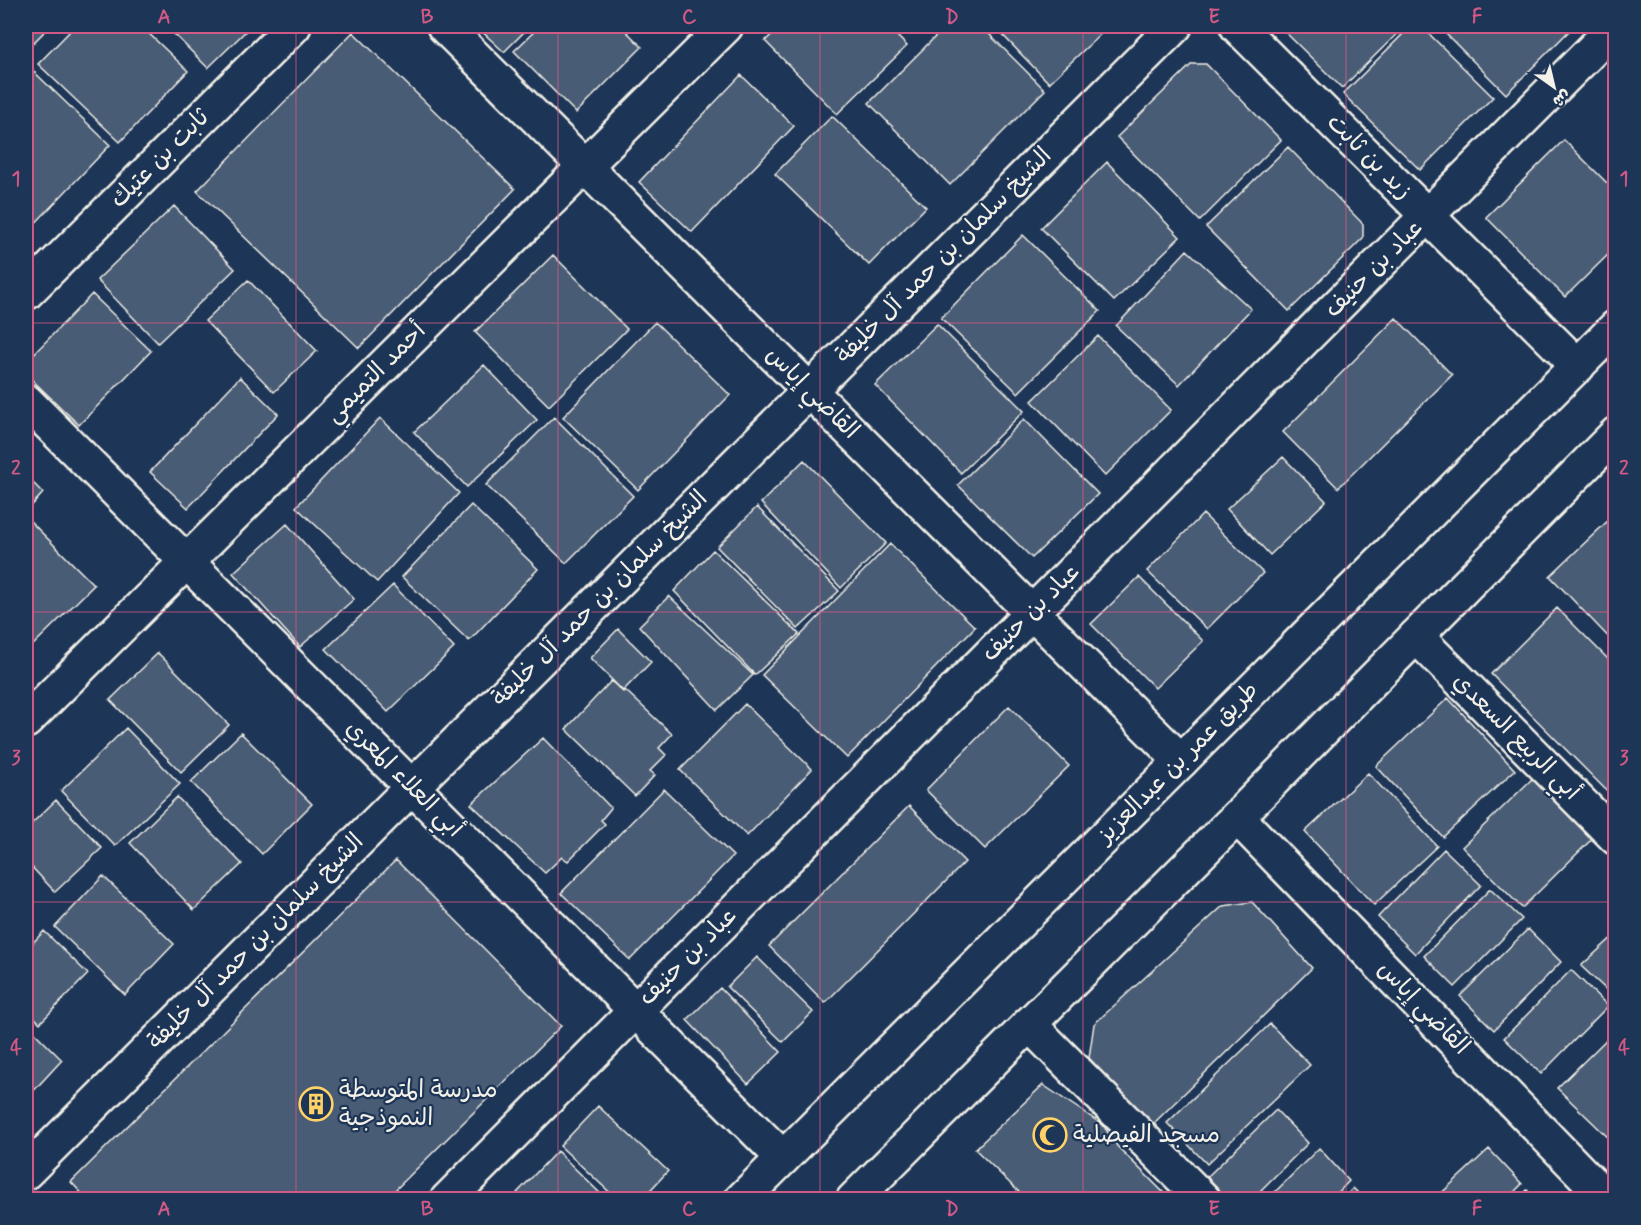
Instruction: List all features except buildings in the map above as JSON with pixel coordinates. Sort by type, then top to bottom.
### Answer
[{"type":"street","name":"ثابت بن عتيك","points":[[26,293],[294,26]]},
{"type":"street","name":"القاضي إياس","points":[[444,26],[1181,761]]},
{"type":"street","name":"أحمد التميمي","points":[[26,721],[726,26]]},
{"type":"street","name":"الشيخ سلمان بن حمد آل خليفة","points":[[26,1172],[1175,26]]},
{"type":"street","name":"زيد بن ثابت","points":[[1237,26],[1578,366]]},
{"type":"street","name":"عباد بن حنيف","points":[[447,1200],[1616,26]]},
{"type":"street","name":"طريق عمر بن عبدالعزيز","points":[[741,1200],[1616,327]]},
{"type":"street","name":"أبي العلاء المعري","points":[[26,401],[783,1158]]},
{"type":"street","points":[[853,1200],[1616,434]]},
{"type":"street","name":"أبي الربيع السعدي","points":[[1416,636],[1616,838]]},
{"type":"street","name":"القاضي إياس","points":[[1237,816],[1608,1200]]},
{"type":"street","points":[[1029,1024],[1204,1200]]},
{"type":"place","name":"مدرسة المتوسطة النموذجية","points":[[316,1104]]},
{"type":"place","name":"مسجد الفيصلية","points":[[1050,1135]]}]
